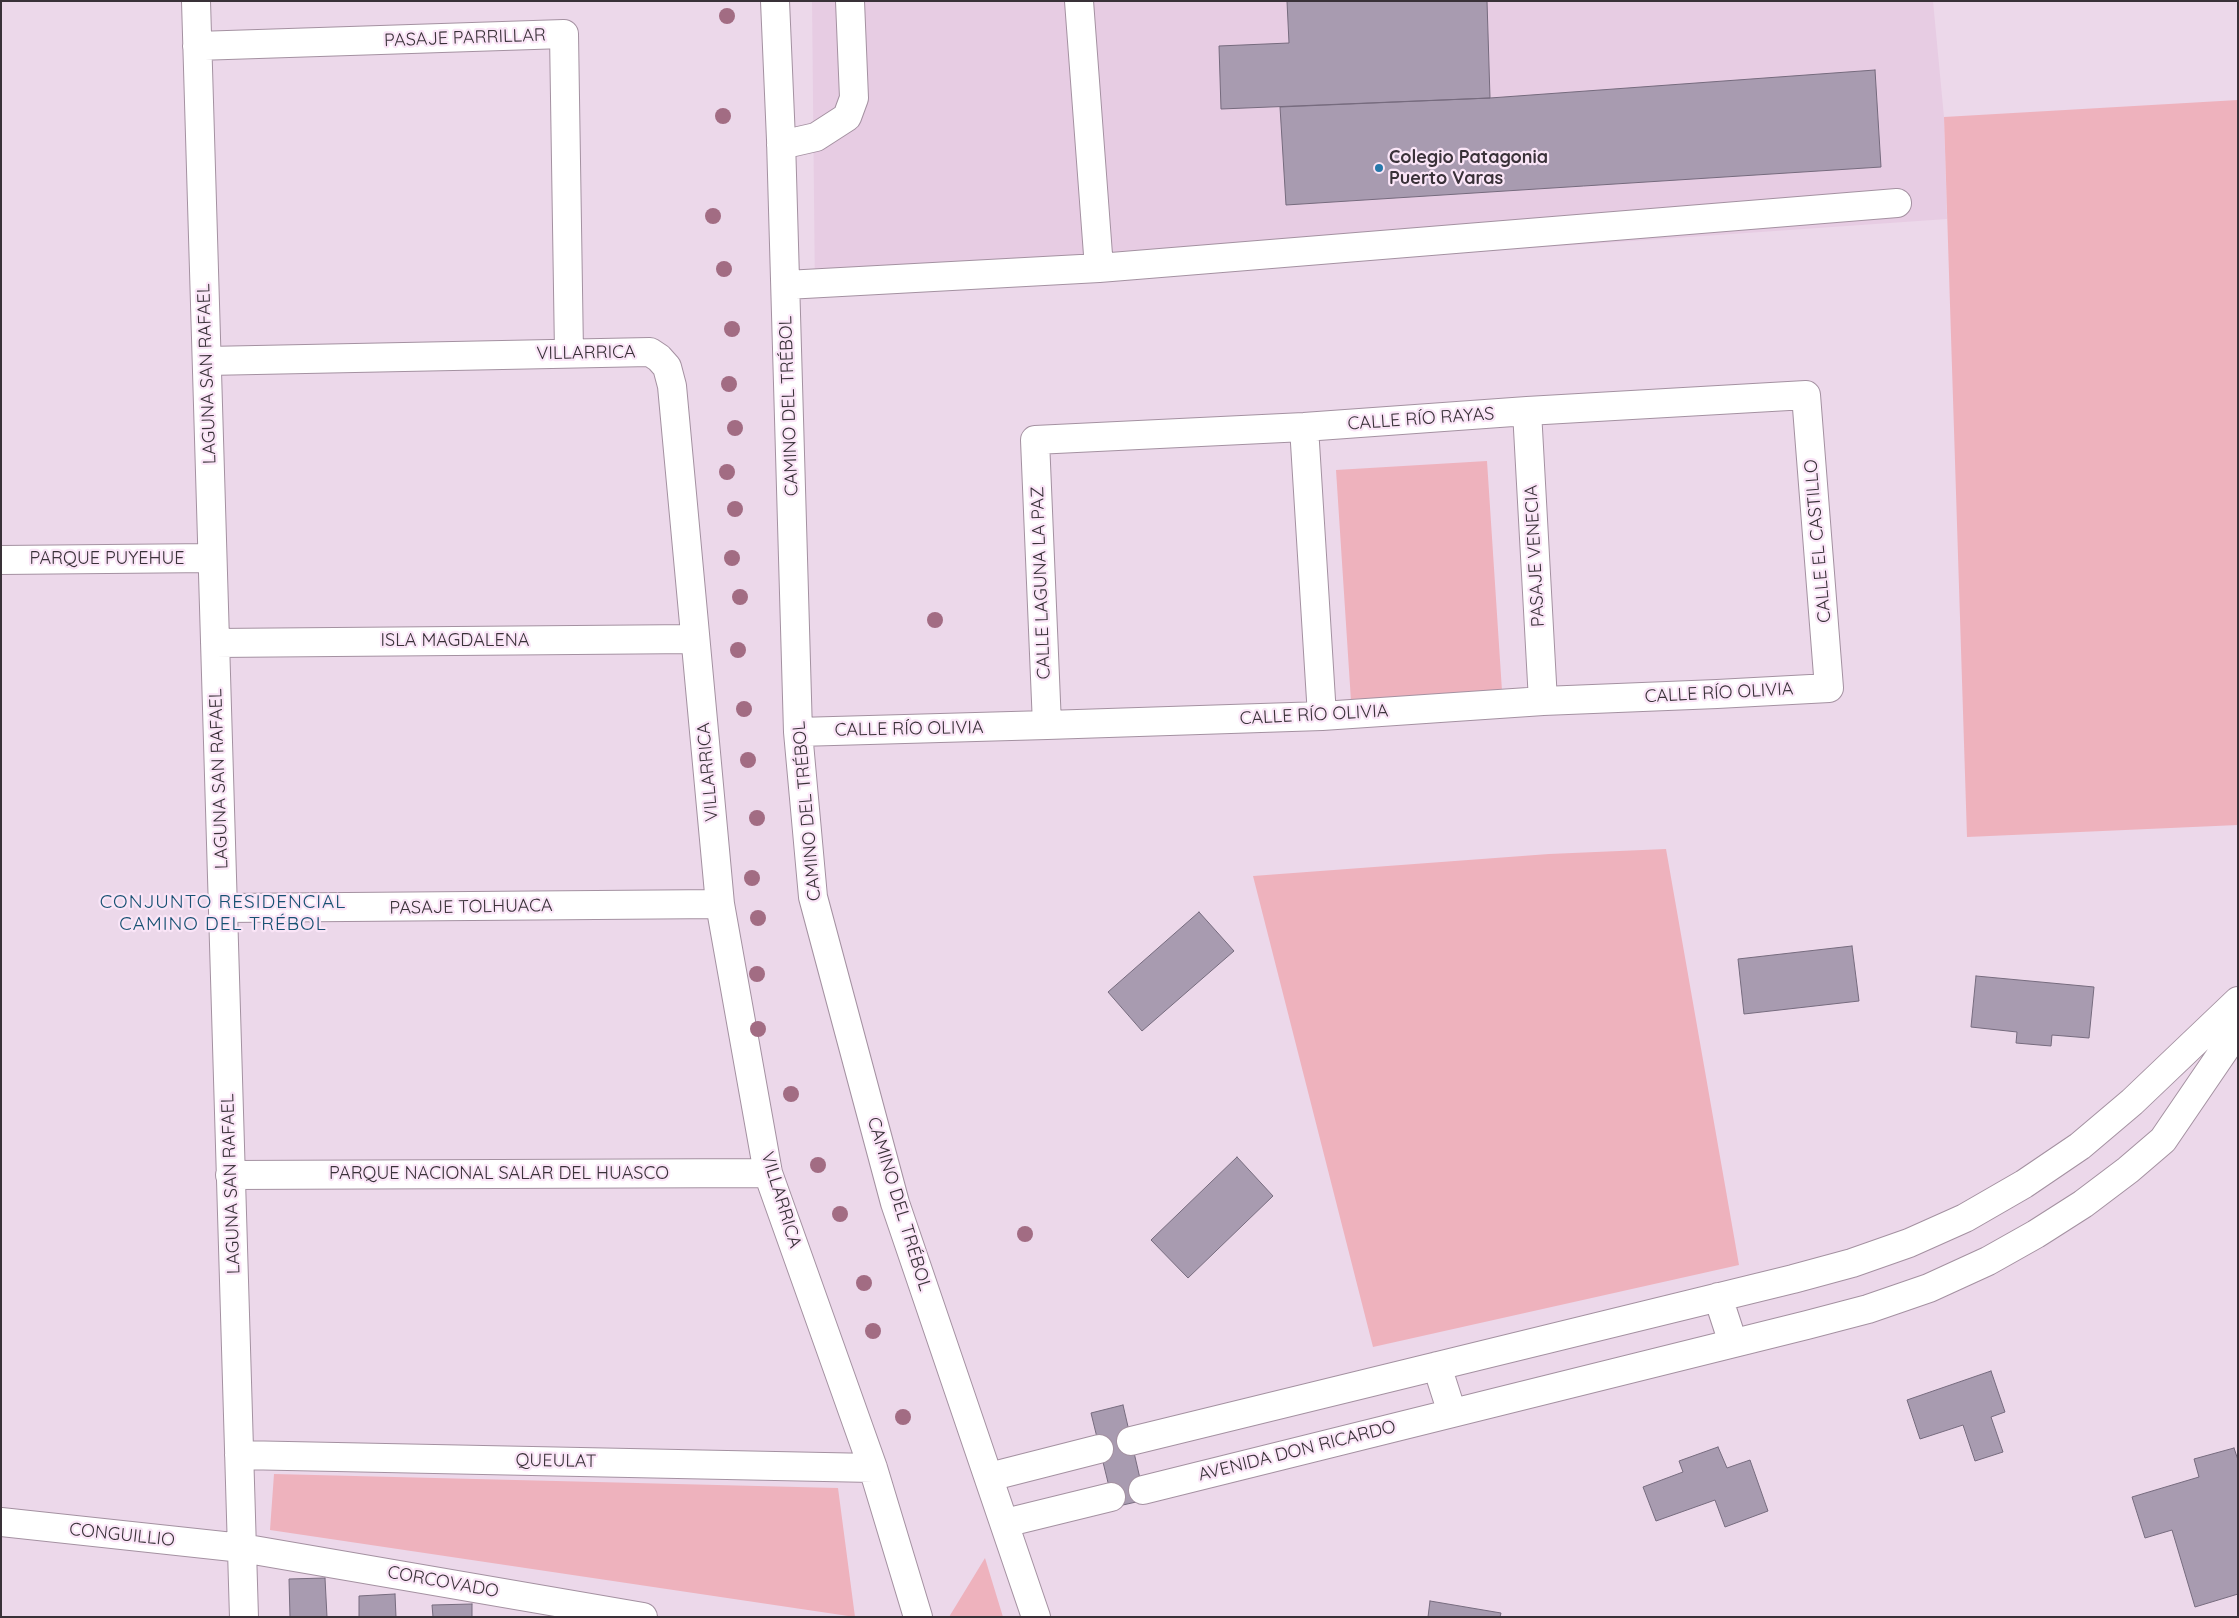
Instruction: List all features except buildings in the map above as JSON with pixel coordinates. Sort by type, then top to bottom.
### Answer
[{"type":"street","name":"LAGUNA SAN RAFAEL","points":[[196,1],[244,1617]]},
{"type":"street","name":"CAMINO DEL TRÉBOL","points":[[775,1],[786,285],[798,732],[813,897],[895,1204],[1036,1617]]},
{"type":"street","points":[[781,145],[816,137],[847,117],[854,98],[850,1]]},
{"type":"street","points":[[1079,1],[1099,268]]},
{"type":"street","name":"PASAJE PARRILLAR","points":[[197,46],[564,34],[569,353]]},
{"type":"street","points":[[786,285],[1099,268],[1897,203]]},
{"type":"street","name":"VILLARRICA","points":[[207,361],[650,352],[667,367],[672,386],[720,904],[768,1172],[873,1468],[918,1617]]},
{"type":"street","name":"CALLE RÍO RAYAS","points":[[1035,440],[1304,427],[1527,411],[1806,395]]},
{"type":"street","name":"CALLE EL CASTILLO","points":[[1806,395],[1830,688]]},
{"type":"street","name":"PASAJE VENECIA","points":[[1527,411],[1543,701]]},
{"type":"street","points":[[1304,427],[1322,716]]},
{"type":"street","name":"CALLE LAGUNA LA PAZ","points":[[1035,440],[1047,725]]},
{"type":"street","name":"PARQUE PUYEHUE","points":[[1,560],[212,558]]},
{"type":"street","name":"ISLA MAGDALENA","points":[[215,643],[695,640]]},
{"type":"street","name":"CALLE RÍO OLIVIA","points":[[798,732],[1322,716],[1543,701],[1830,688]]},
{"type":"street","name":"PASAJE TOLHUACA","points":[[223,908],[720,904]]},
{"type":"street","points":[[1131,1442],[1852,1263],[1909,1243],[1965,1218],[2024,1184],[2080,1146],[2124,1108],[2238,1001]]},
{"type":"street","name":"AVENIDA DON RICARDO","points":[[1143,1490],[1868,1309],[1929,1288],[1988,1261],[2036,1234],[2083,1204],[2163,1140],[2238,1030]]},
{"type":"street","name":"PARQUE NACIONAL SALAR DEL HUASCO","points":[[230,1175],[768,1172]]},
{"type":"street","points":[[1718,1297],[1733,1343]]},
{"type":"street","points":[[1437,1366],[1452,1413]]},
{"type":"street","points":[[989,1476],[1099,1449]]},
{"type":"street","name":"QUEULAT","points":[[239,1455],[873,1468]]},
{"type":"street","points":[[1005,1523],[1111,1497]]},
{"type":"street","name":"CONGUILLIO","points":[[1,1522],[242,1548]]},
{"type":"street","name":"CORCOVADO","points":[[242,1548],[643,1617]]},
{"type":"shaded area","name":"Colegio Patagonia Puerto Varas","points":[[812,1],[1933,1],[1944,117],[1947,219],[815,298]]},
{"type":"shaded area","points":[[2238,100],[2238,825],[1967,837],[1944,117]]},
{"type":"shaded area","points":[[1487,461],[1502,691],[1351,701],[1336,470]]},
{"type":"shaded area","points":[[1666,849],[1739,1265],[1373,1347],[1253,876],[1549,854]]},
{"type":"shaded area","points":[[274,1474],[838,1488],[855,1617],[270,1530]]},
{"type":"shaded area","points":[[985,1558],[1003,1617],[949,1617]]},
{"type":"place","name":"Colegio Patagonia Puerto Varas","points":[[1379,168]]},
{"type":"district","name":"CONJUNTO RESIDENCIAL CAMINO DEL TRÉBOL","points":[[223,913]]}]
